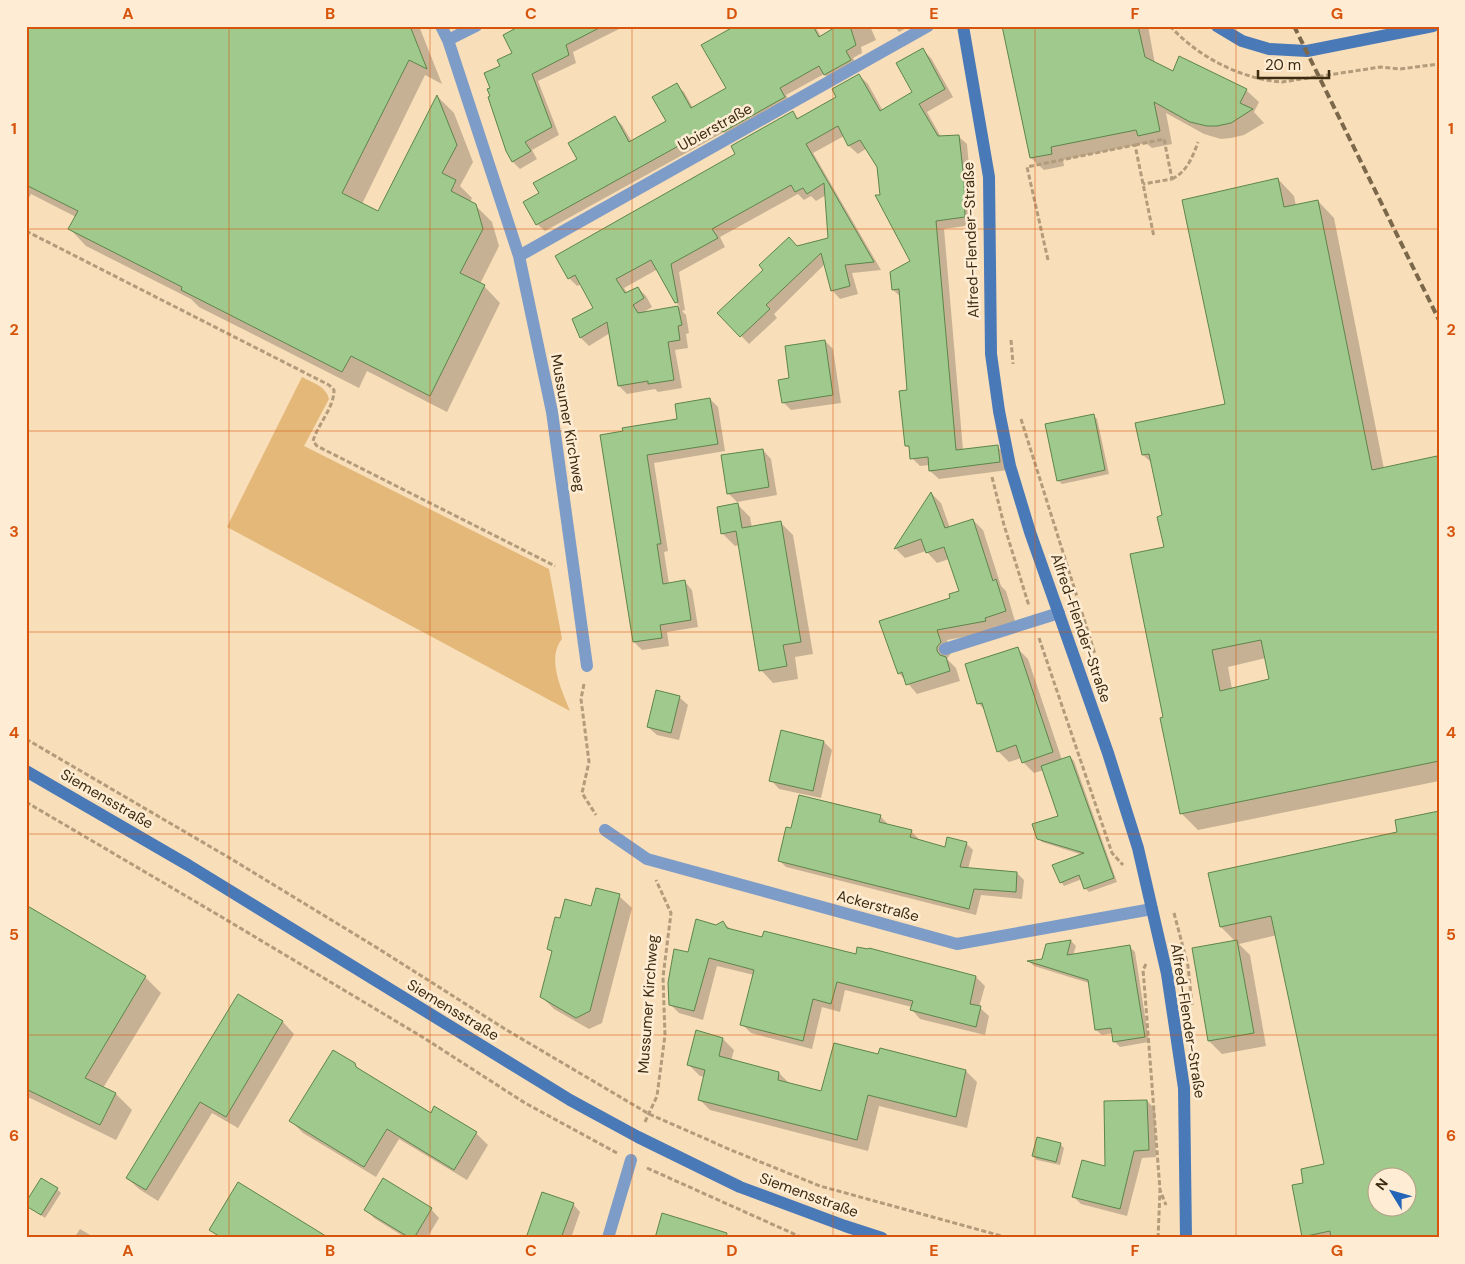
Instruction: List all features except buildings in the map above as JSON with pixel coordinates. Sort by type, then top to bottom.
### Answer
[{"type":"street","name":"Mussumer Kirchweg","points":[[442,26],[519,256],[552,412],[588,666]]},
{"type":"street","points":[[448,40],[476,26]]},
{"type":"street","name":"Ubierstraße","points":[[519,256],[928,26]]},
{"type":"street","name":"Alfred-Flender-Straße","points":[[964,26],[989,177],[991,354],[999,411],[1010,466],[1030,532],[1108,753],[1138,848],[1167,974],[1184,1088],[1186,1238]]},
{"type":"street","points":[[1217,26],[1242,41],[1269,49],[1306,51],[1433,26]]},
{"type":"street","points":[[945,649],[1059,613]]},
{"type":"street","name":"Siemensstraße","points":[[26,771],[188,864],[562,1095],[638,1137],[740,1187],[882,1238]]},
{"type":"street","name":"Ackerstraße","points":[[605,830],[647,859],[957,944],[1152,909]]},
{"type":"street","points":[[608,1238],[631,1160]]},
{"type":"path","points":[[1048,260],[1027,167],[1164,139],[1172,179]]},
{"type":"path","points":[[1143,184],[1172,179],[1178,176],[1188,165],[1198,142]]},
{"type":"path","points":[[1135,145],[1154,237]]},
{"type":"path","points":[[26,231],[329,385],[334,390],[334,397],[315,434],[313,441],[317,446],[576,576]]},
{"type":"path","points":[[1011,335],[1013,372]]},
{"type":"path","points":[[1018,410],[1097,661]]},
{"type":"path","points":[[588,666],[581,700],[589,762],[582,793],[605,830]]},
{"type":"path","points":[[26,739],[228,856],[505,1029],[649,1114],[820,1186],[1009,1238]]},
{"type":"path","points":[[26,802],[391,1019],[525,1103],[631,1160],[803,1238]]},
{"type":"path","name":"Mussumer Kirchweg","points":[[638,1137],[657,1096],[665,1035],[663,978],[671,913],[647,859]]},
{"type":"path","points":[[1172,906],[1188,966],[1193,1014]]},
{"type":"path","points":[[1158,1238],[1160,1190]]},
{"type":"shaded area","points":[[302,377],[322,388],[329,399],[304,446],[549,569],[562,639],[557,647],[555,665],[570,711],[227,527]]},
{"type":"railway","points":[[1294,26],[1439,320]]}]
